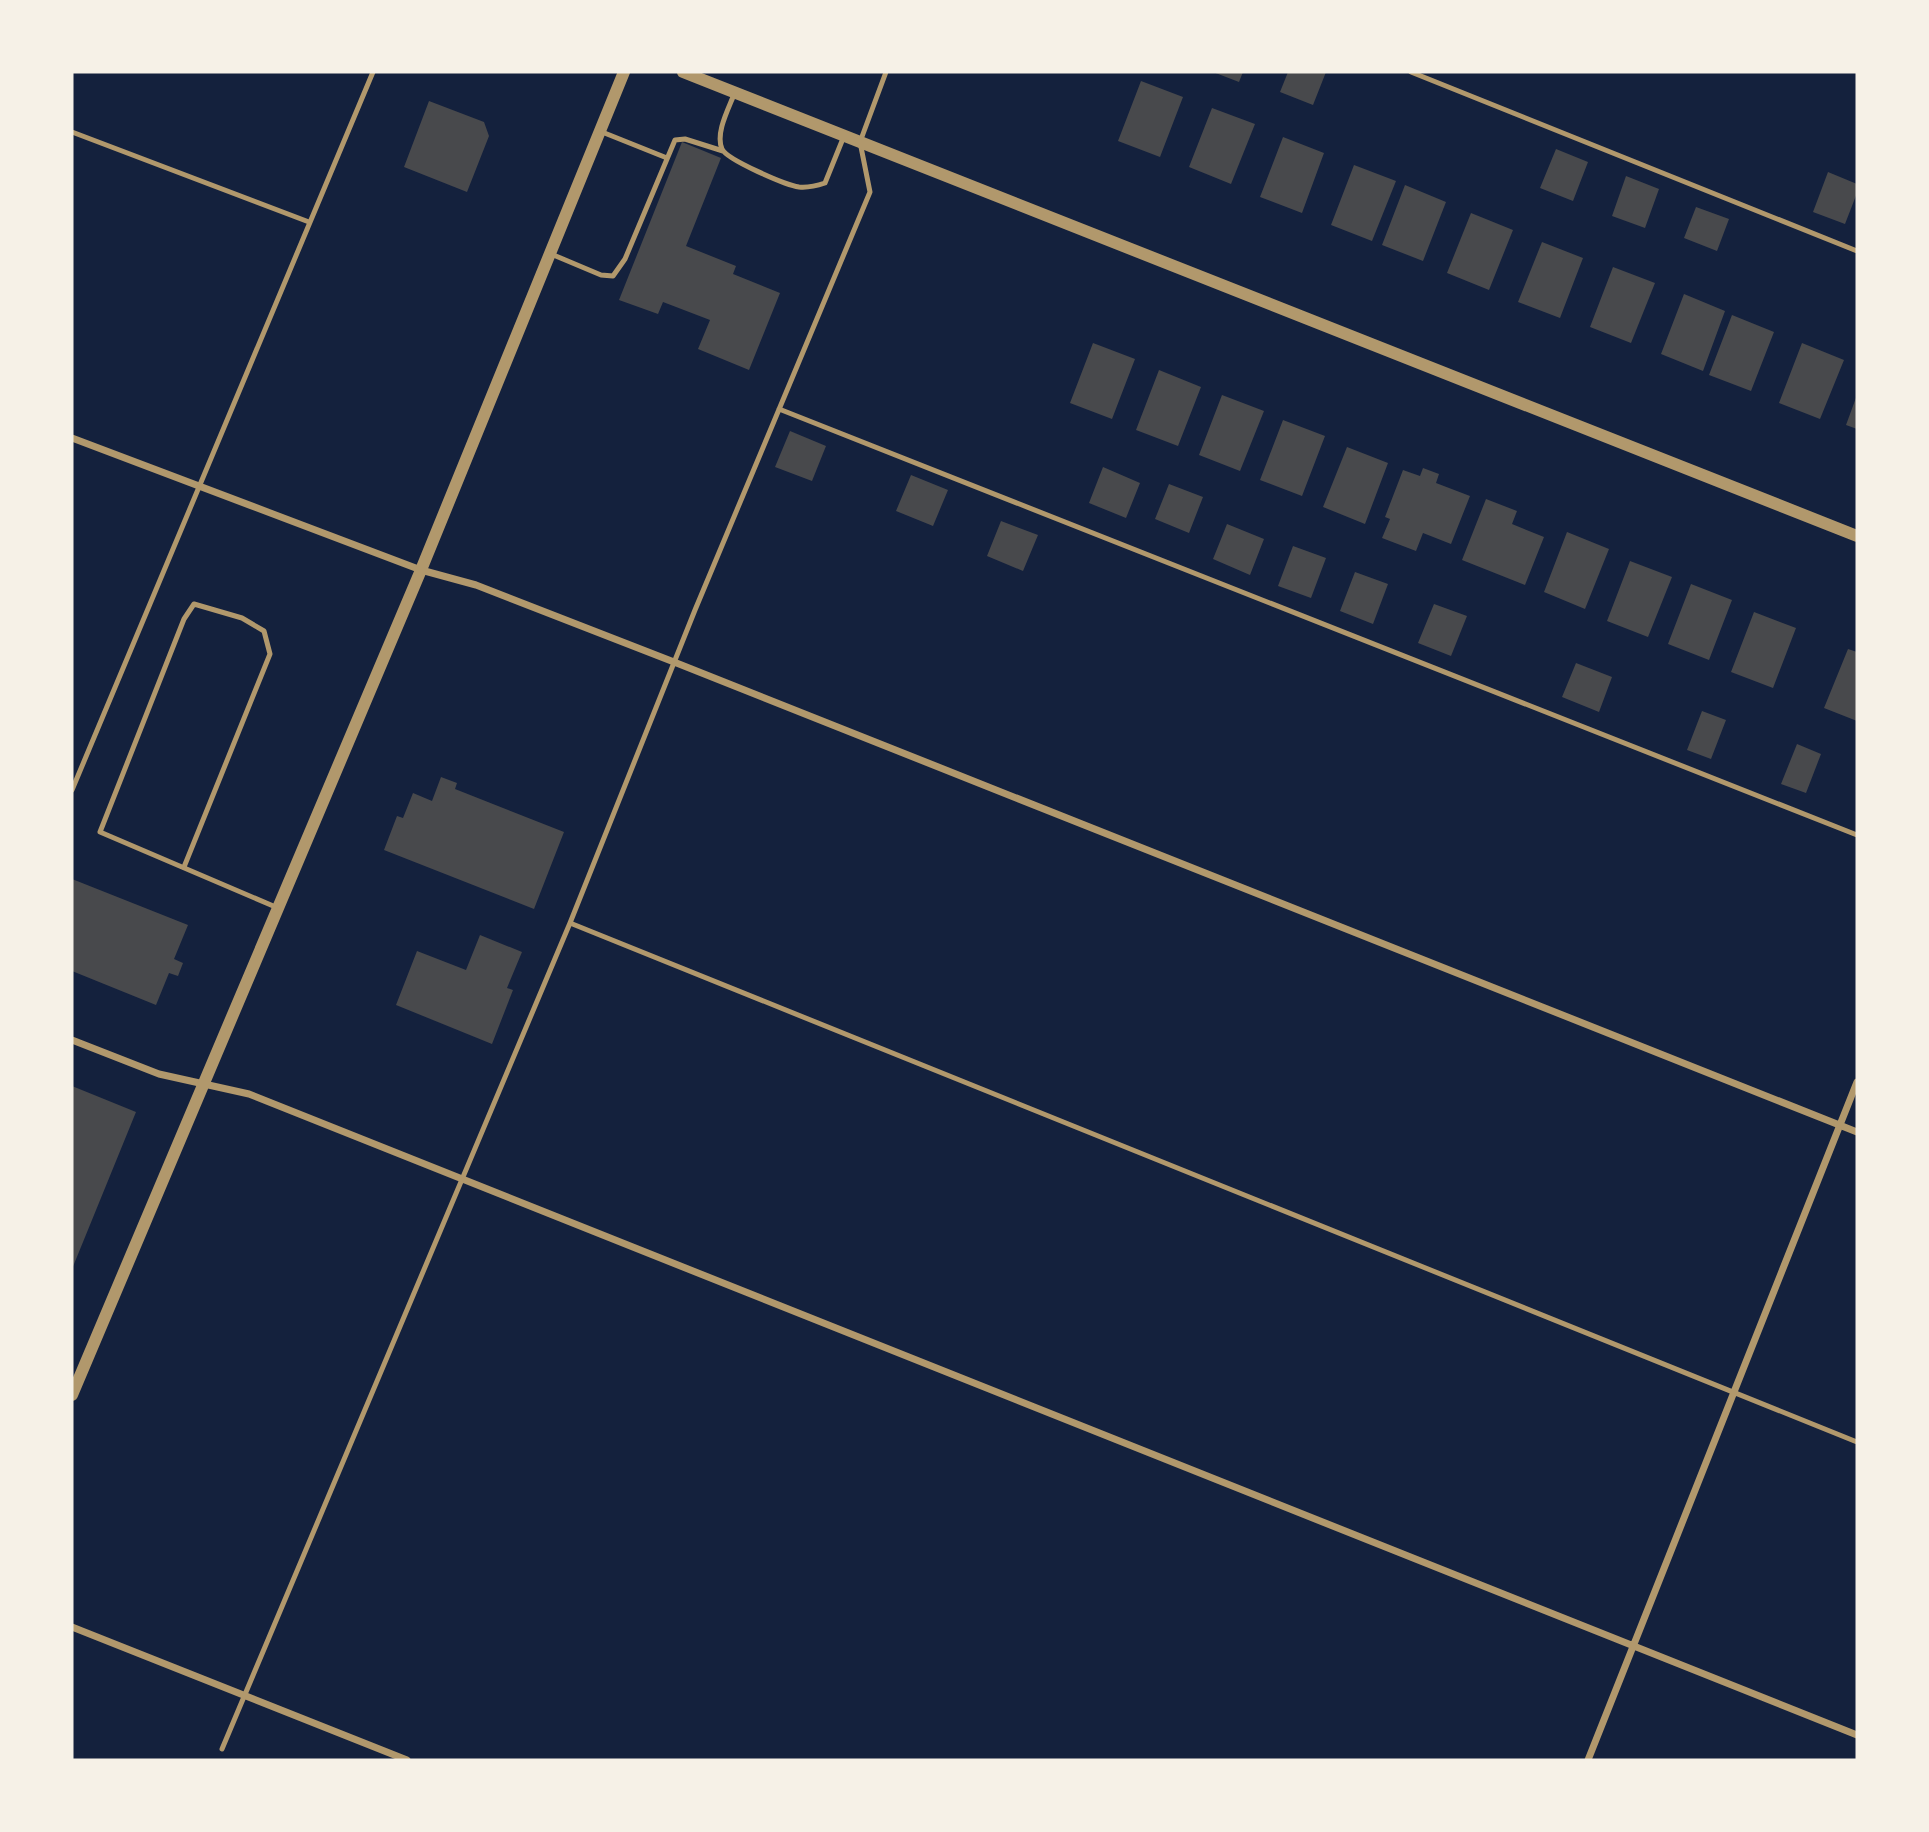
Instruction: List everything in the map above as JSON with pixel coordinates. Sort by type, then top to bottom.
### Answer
[{"type":"street","points":[[72,1395],[421,570],[624,72]]},
{"type":"street","points":[[683,72],[1857,536]]},
{"type":"street","points":[[72,438],[421,570],[477,585],[1857,1132]]},
{"type":"street","points":[[72,1040],[159,1074],[248,1094],[1857,1735]]},
{"type":"street","points":[[1588,1760],[1857,1082]]},
{"type":"street","points":[[72,1627],[407,1760]]},
{"type":"lane","points":[[72,790],[197,485],[373,72]]},
{"type":"lane","points":[[222,1749],[570,923],[674,662],[870,192],[860,142],[886,72]]},
{"type":"lane","points":[[1411,72],[1857,251]]},
{"type":"lane","points":[[723,151],[720,136],[734,92]]},
{"type":"lane","points":[[600,131],[667,158]]},
{"type":"lane","points":[[72,132],[309,222]]},
{"type":"lane","points":[[551,254],[601,275],[613,276],[619,272],[675,140],[685,138],[723,151],[733,160],[796,186],[813,188],[825,183],[844,136]]},
{"type":"lane","points":[[779,409],[1857,835]]},
{"type":"lane","points":[[184,867],[270,654],[264,631],[242,618],[194,604],[184,619],[100,832],[278,908]]},
{"type":"lane","points":[[72,771],[79,774]]},
{"type":"lane","points":[[570,923],[1857,1442]]},
{"type":"building","points":[[1213,72],[1243,72],[1239,82]]},
{"type":"building","points":[[1288,72],[1326,72],[1313,105],[1280,92]]},
{"type":"building","points":[[1141,81],[1183,97],[1160,157],[1118,141]]},
{"type":"building","points":[[429,101],[484,122],[489,136],[467,192],[404,167]]},
{"type":"building","points":[[1212,108],[1255,124],[1231,184],[1189,167]]},
{"type":"building","points":[[1283,137],[1324,153],[1302,213],[1260,197]]},
{"type":"building","points":[[682,142],[721,158],[686,246],[736,266],[733,274],[780,293],[749,370],[698,349],[710,320],[663,302],[658,314],[619,300]]},
{"type":"building","points":[[1556,149],[1588,162],[1573,201],[1540,188]]},
{"type":"building","points":[[1354,165],[1396,181],[1372,241],[1331,225]]},
{"type":"building","points":[[1828,172],[1857,184],[1857,193],[1845,224],[1813,212]]},
{"type":"building","points":[[1626,176],[1659,189],[1645,228],[1612,216]]},
{"type":"building","points":[[1405,185],[1446,202],[1423,261],[1382,245]]},
{"type":"building","points":[[1696,207],[1729,219],[1717,251],[1684,238]]},
{"type":"building","points":[[1471,213],[1513,230],[1489,290],[1447,273]]},
{"type":"building","points":[[1542,242],[1583,258],[1560,318],[1518,302]]},
{"type":"building","points":[[1613,267],[1655,283],[1631,343],[1590,327]]},
{"type":"building","points":[[1684,294],[1725,311],[1703,371],[1661,354]]},
{"type":"building","points":[[1732,315],[1774,332],[1751,391],[1709,375]]},
{"type":"building","points":[[1093,343],[1135,359],[1112,419],[1070,403]]},
{"type":"building","points":[[1802,343],[1844,360],[1820,419],[1779,403]]},
{"type":"building","points":[[1159,370],[1201,387],[1178,446],[1136,430]]},
{"type":"building","points":[[1222,395],[1264,411],[1240,471],[1199,455]]},
{"type":"building","points":[[1857,395],[1857,429],[1846,425]]},
{"type":"building","points":[[1283,420],[1325,436],[1302,496],[1260,480]]},
{"type":"building","points":[[790,431],[826,446],[812,481],[775,467]]},
{"type":"building","points":[[1347,447],[1388,463],[1365,524],[1323,507]]},
{"type":"building","points":[[1103,467],[1140,483],[1126,518],[1089,503]]},
{"type":"building","points":[[1423,468],[1439,474],[1436,483],[1470,496],[1451,544],[1423,533],[1416,551],[1382,538],[1390,519],[1385,517],[1403,470],[1420,476]]},
{"type":"building","points":[[911,475],[948,490],[933,526],[896,511]]},
{"type":"building","points":[[1169,484],[1203,497],[1189,533],[1155,519]]},
{"type":"building","points":[[1486,499],[1517,511],[1512,524],[1544,537],[1525,585],[1462,560]]},
{"type":"building","points":[[1001,521],[1038,535],[1023,571],[987,556]]},
{"type":"building","points":[[1227,524],[1264,539],[1250,575],[1213,559]]},
{"type":"building","points":[[1567,532],[1609,549],[1585,609],[1544,592]]},
{"type":"building","points":[[1293,546],[1326,558],[1311,598],[1278,586]]},
{"type":"building","points":[[1630,561],[1672,577],[1648,637],[1607,621]]},
{"type":"building","points":[[1355,572],[1388,584],[1373,624],[1340,611]]},
{"type":"building","points":[[1691,584],[1732,600],[1709,660],[1668,644]]},
{"type":"building","points":[[1434,604],[1467,616],[1451,656],[1418,643]]},
{"type":"building","points":[[1754,612],[1796,628],[1773,688],[1731,672]]},
{"type":"building","points":[[1848,649],[1857,652],[1857,721],[1824,708]]},
{"type":"building","points":[[1576,663],[1612,677],[1599,712],[1562,697]]},
{"type":"building","points":[[1702,711],[1726,720],[1711,759],[1687,750]]},
{"type":"building","points":[[1797,744],[1821,754],[1806,793],[1781,784]]},
{"type":"building","points":[[441,777],[457,783],[455,789],[564,832],[534,909],[384,850],[397,816],[403,818],[413,793],[432,801]]},
{"type":"building","points":[[72,879],[188,925],[174,959],[183,963],[178,976],[169,973],[156,1005],[72,971]]},
{"type":"building","points":[[480,935],[522,952],[507,988],[513,990],[492,1044],[396,1005],[417,951],[466,970]]},
{"type":"building","points":[[72,1086],[136,1112],[72,1269]]}]
